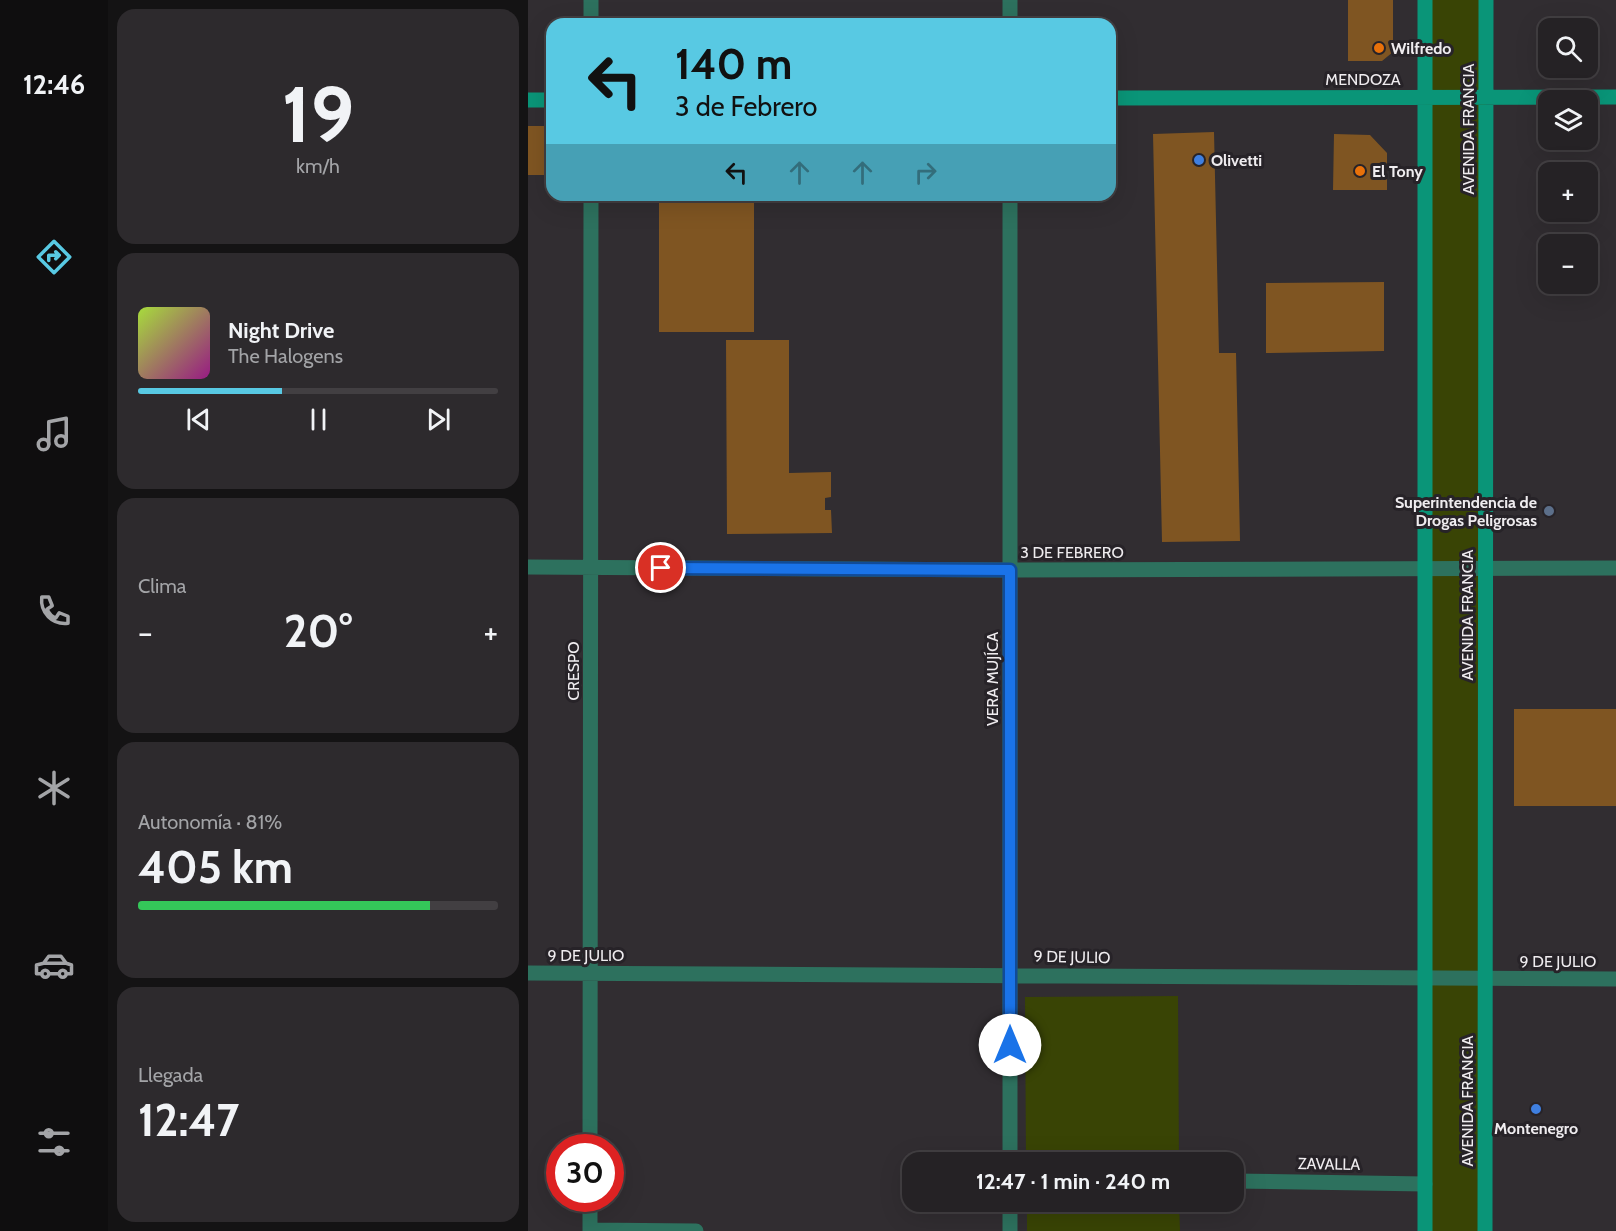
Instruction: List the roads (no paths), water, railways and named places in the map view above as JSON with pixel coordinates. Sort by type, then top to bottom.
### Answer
[{"type":"main road","points":[[1425,0],[1425,1231]]},
{"type":"main road","name":"AVENIDA FRANCIA","points":[[1485,1231],[1486,0]]},
{"type":"main road","name":"MENDOZA","points":[[1116,98],[1616,97]]},
{"type":"main road","points":[[528,100],[546,100]]},
{"type":"street","points":[[591,0],[591,18]]},
{"type":"street","points":[[1010,0],[1010,18]]},
{"type":"street","name":"CRESPO","points":[[591,201],[591,1134]]},
{"type":"street","name":"VERA MUJÍCA","points":[[1010,201],[1010,1152]]},
{"type":"street","name":"3 DE FEBRERO","points":[[528,567],[1010,570],[1616,568]]},
{"type":"street","name":"9 DE JULIO","points":[[528,973],[1616,979]]},
{"type":"street","name":"ZAVALLA","points":[[1244,1180],[1425,1184]]},
{"type":"street","points":[[590,1212],[590,1230],[696,1231]]},
{"type":"street","points":[[1010,1212],[1010,1231]]},
{"type":"place","name":"Wilfredo","points":[[1379,48]]},
{"type":"place","name":"Olivetti","points":[[1199,160]]},
{"type":"place","name":"El Tony","points":[[1360,171]]},
{"type":"place","name":"Superintendencia de Drogas Peligrosas","points":[[1549,511]]},
{"type":"place","name":"Montenegro","points":[[1536,1109]]}]
